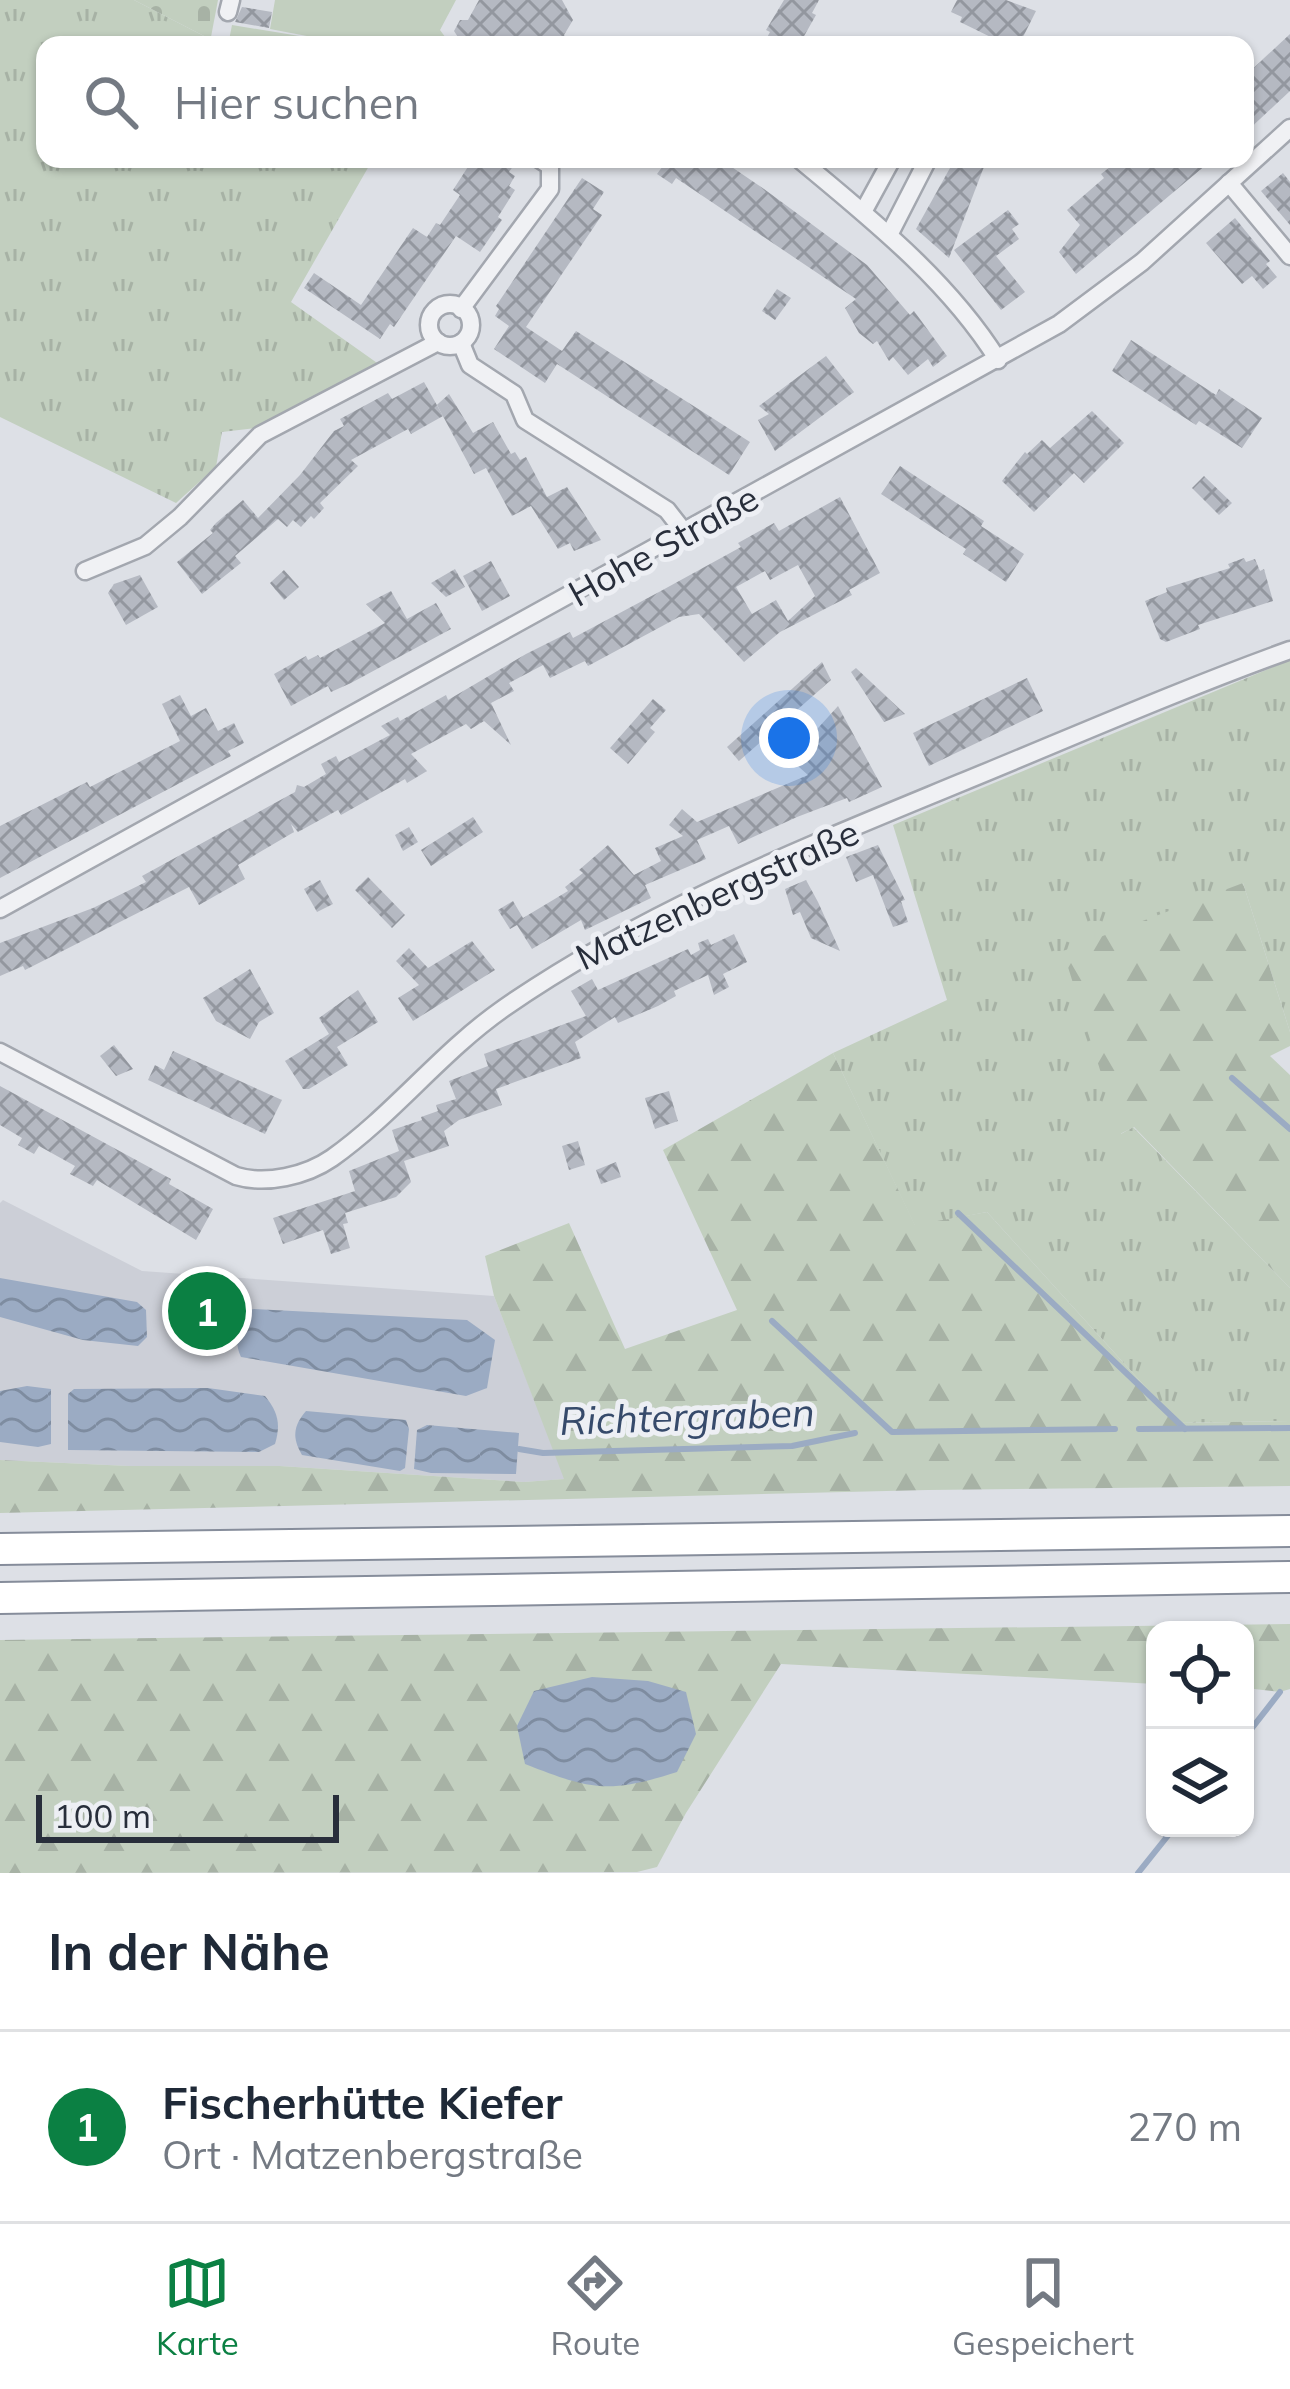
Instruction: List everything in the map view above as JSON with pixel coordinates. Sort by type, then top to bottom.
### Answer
[{"type":"highway","points":[[0,1550],[1290,1531]]},
{"type":"highway","points":[[0,1598],[1290,1577]]},
{"type":"street","name":"Hohe Straße","points":[[1254,160],[1290,128]]},
{"type":"street","points":[[461,309],[550,189],[550,168]]},
{"type":"street","points":[[810,168],[889,235],[971,320],[998,360]]},
{"type":"street","points":[[863,212],[887,168]]},
{"type":"street","points":[[889,235],[923,168]]},
{"type":"street","name":"Hohe Straße","points":[[0,909],[998,360],[1104,293],[1246,168]]},
{"type":"street","points":[[1229,183],[1290,256]]},
{"type":"street","points":[[445,305],[461,309],[471,322],[469,334],[450,346],[438,342],[431,333],[431,316],[445,305]]},
{"type":"street","points":[[85,572],[145,546],[194,504],[260,435],[438,342]]},
{"type":"street","points":[[461,343],[470,365],[514,394],[525,420],[667,510],[686,533]]},
{"type":"street","name":"Matzenbergstraße","points":[[0,1052],[236,1176],[263,1180],[302,1172],[332,1157],[477,1028],[568,964],[646,920],[889,812],[1290,650]]},
{"type":"shaded area","points":[[3,1200],[142,1271],[494,1296],[565,1479],[524,1482],[280,1466],[0,1460]]},
{"type":"green space","points":[[0,0],[134,0],[204,36],[36,36],[36,168],[368,168],[291,302],[380,365],[264,427],[222,432],[216,467],[176,503],[0,417]]},
{"type":"green space","points":[[134,0],[218,0],[211,36]]},
{"type":"green space","points":[[275,0],[456,0],[440,30],[444,36],[307,36],[270,29]]},
{"type":"green space","points":[[232,25],[299,36],[230,36]]},
{"type":"green space","points":[[1290,660],[1290,1032],[1243,883],[1121,1134],[1133,1127],[1290,1288],[1290,1421],[1178,1423],[987,1212],[915,1226],[833,1053],[947,1000],[893,825]]},
{"type":"green space","points":[[1243,883],[1290,1032],[1290,1046],[1270,1056],[1290,1075],[1290,1288],[1134,1127],[1120,1134],[1063,951]]},
{"type":"green space","points":[[833,1053],[915,1225],[987,1212],[1178,1423],[1290,1421],[1290,1486],[0,1513],[0,1460],[280,1466],[524,1482],[564,1479],[494,1296],[485,1256],[569,1223],[625,1349],[737,1310],[663,1150]]},
{"type":"green space","points":[[1254,1624],[1290,1624],[1290,1689],[1254,1689]]},
{"type":"green space","points":[[1146,1626],[1146,1684],[781,1664],[657,1867],[637,1872],[0,1873],[0,1640]]},
{"type":"water","points":[[0,1278],[137,1302],[146,1310],[147,1337],[138,1346],[83,1340],[0,1317]]},
{"type":"water","points":[[244,1311],[467,1320],[495,1340],[487,1388],[466,1396],[241,1357],[240,1322]]},
{"type":"water","points":[[27,1386],[51,1389],[51,1444],[0,1442],[0,1391]]},
{"type":"water","points":[[208,1388],[265,1396],[277,1418],[275,1444],[259,1452],[68,1450],[68,1394],[74,1389]]},
{"type":"water","points":[[306,1411],[406,1420],[405,1468],[400,1471],[302,1455],[295,1432]]},
{"type":"water","points":[[427,1425],[519,1433],[516,1474],[414,1469],[417,1430]]},
{"type":"water","points":[[592,1677],[648,1681],[686,1692],[696,1734],[677,1772],[633,1784],[600,1786],[525,1764],[517,1726],[534,1691]]},
{"type":"building","points":[[479,0],[562,0],[573,20],[564,36],[457,36],[454,31],[460,20],[468,20]]},
{"type":"building","points":[[784,0],[819,0],[804,36],[768,36],[766,30]]},
{"type":"building","points":[[957,0],[1006,0],[1036,11],[1024,36],[989,36],[951,12]]},
{"type":"building","points":[[242,7],[272,12],[269,28],[235,22]]},
{"type":"building","points":[[1290,34],[1290,91],[1254,125],[1254,68]]},
{"type":"building","points":[[467,168],[512,168],[509,172],[515,176],[509,186],[515,190],[498,217],[502,220],[480,252],[456,236],[394,327],[390,324],[380,339],[304,288],[314,273],[361,305],[413,228],[427,237],[436,223],[440,225],[460,195],[453,190]]},
{"type":"building","points":[[661,168],[733,168],[867,265],[910,315],[914,311],[947,356],[933,367],[928,359],[908,375],[893,357],[889,361],[877,341],[873,344],[859,333],[845,308],[856,299],[676,178],[672,184],[657,174]]},
{"type":"building","points":[[950,168],[984,168],[949,258],[916,229]]},
{"type":"building","points":[[1109,168],[1202,168],[1076,274],[1059,252],[1080,225],[1067,210],[1104,178],[1101,174]]},
{"type":"building","points":[[1283,173],[1290,182],[1290,225],[1261,191]]},
{"type":"building","points":[[582,178],[604,192],[593,209],[602,215],[526,327],[562,351],[576,331],[750,442],[729,475],[557,364],[545,383],[494,349],[509,326],[495,316],[496,306]]},
{"type":"building","points":[[1008,210],[1019,224],[1012,229],[1019,239],[996,256],[1025,292],[1001,310],[954,250]]},
{"type":"building","points":[[1235,218],[1277,277],[1263,289],[1252,276],[1242,284],[1206,243]]},
{"type":"building","points":[[777,289],[791,298],[775,320],[762,311]]},
{"type":"building","points":[[1131,340],[1216,395],[1219,389],[1262,418],[1242,448],[1199,421],[1196,425],[1112,371]]},
{"type":"building","points":[[826,356],[854,392],[775,451],[758,420],[769,414],[759,406]]},
{"type":"building","points":[[424,382],[443,416],[351,460],[358,466],[320,503],[324,508],[314,519],[311,516],[301,527],[293,520],[287,527],[278,519],[235,556],[241,563],[202,594],[177,562],[213,533],[210,530],[216,523],[243,500],[258,518],[334,431],[344,426],[340,419],[388,393],[392,399]]},
{"type":"building","points":[[449,394],[473,433],[493,422],[511,454],[515,452],[520,460],[526,457],[547,497],[567,487],[601,540],[574,551],[570,543],[558,549],[531,506],[512,516],[486,468],[474,474],[437,405]]},
{"type":"building","points":[[1092,411],[1124,443],[1084,483],[1074,473],[1034,512],[1002,481],[1025,452],[1042,440],[1050,448]]},
{"type":"building","points":[[900,466],[984,521],[981,526],[1024,554],[1006,582],[963,554],[966,549],[881,494]]},
{"type":"building","points":[[1204,476],[1232,503],[1219,515],[1192,488]]},
{"type":"building","points":[[840,497],[880,573],[849,590],[852,595],[780,632],[744,662],[699,614],[679,617],[588,666],[585,661],[550,678],[543,665],[509,683],[514,691],[491,703],[511,745],[484,721],[471,729],[466,724],[411,754],[427,771],[298,832],[291,824],[294,832],[238,865],[245,879],[199,905],[189,887],[25,970],[23,966],[0,976],[0,943],[146,882],[142,876],[295,792],[297,785],[304,787],[326,774],[321,764],[336,756],[339,762],[390,735],[381,726],[398,717],[400,721],[446,695],[448,700],[570,632],[573,638],[741,547],[738,543],[774,523],[779,531]],"holes":[[[798,565],[815,596],[788,621],[776,600],[752,614],[736,587],[765,571],[770,580]]]},
{"type":"building","points":[[1244,558],[1246,562],[1255,559],[1260,571],[1264,569],[1273,601],[1198,625],[1200,629],[1166,642],[1160,639],[1145,601]]},
{"type":"building","points":[[491,561],[510,596],[482,611],[463,576]]},
{"type":"building","points":[[455,569],[465,587],[446,597],[431,583]]},
{"type":"building","points":[[284,570],[299,587],[284,600],[270,583]]},
{"type":"building","points":[[140,575],[158,607],[126,625],[108,593],[114,584]]},
{"type":"building","points":[[391,591],[407,619],[436,603],[451,629],[351,683],[331,692],[328,686],[291,706],[274,674],[306,656],[308,660],[320,658],[385,623],[366,604]]},
{"type":"building","points":[[822,662],[831,680],[739,761],[727,747]]},
{"type":"building","points":[[856,668],[905,714],[884,722],[851,672]]},
{"type":"building","points":[[1027,678],[1043,711],[929,766],[913,733]]},
{"type":"building","points":[[180,695],[191,716],[206,708],[218,731],[234,723],[244,743],[228,751],[231,756],[0,878],[0,826],[180,741],[162,704]]},
{"type":"building","points":[[653,699],[666,710],[650,728],[655,732],[628,764],[610,748]]},
{"type":"building","points":[[838,706],[882,787],[738,844],[729,826],[697,840],[706,859],[645,885],[651,898],[585,930],[581,920],[532,949],[517,925],[510,929],[498,910],[513,901],[523,918],[568,891],[565,887],[583,873],[579,870],[608,845],[634,875],[661,861],[655,848],[683,836],[669,825],[682,809],[697,822],[808,775],[790,759]]},
{"type":"building","points":[[473,817],[483,832],[431,866],[421,850]]},
{"type":"building","points":[[409,827],[418,842],[403,851],[395,835]]},
{"type":"building","points":[[878,845],[905,900],[901,901],[908,922],[893,927],[873,875],[856,882],[846,857]]},
{"type":"building","points":[[368,877],[405,915],[392,928],[355,890]]},
{"type":"building","points":[[320,880],[333,904],[317,912],[304,889]]},
{"type":"building","points":[[806,880],[840,951],[811,938],[800,912],[793,915],[785,889]]},
{"type":"building","points":[[734,934],[747,962],[723,974],[729,987],[714,995],[708,975],[674,991],[676,996],[658,1006],[618,1023],[615,1017],[575,1042],[581,1058],[496,1089],[502,1105],[459,1120],[444,1131],[449,1146],[404,1161],[411,1182],[396,1197],[345,1213],[350,1248],[331,1254],[323,1230],[283,1244],[273,1218],[355,1191],[349,1171],[399,1151],[392,1130],[422,1120],[438,1111],[436,1105],[456,1099],[449,1081],[488,1066],[484,1054],[586,1016],[571,991],[592,979],[598,990],[688,949],[691,955],[700,950],[698,943],[708,939],[711,945]]},
{"type":"building","points":[[472,941],[495,970],[413,1021],[398,998],[419,985],[396,961],[409,948],[428,968]]},
{"type":"building","points":[[250,969],[274,1013],[259,1022],[250,1039],[216,1021],[203,998]]},
{"type":"building","points":[[358,990],[378,1022],[337,1047],[348,1065],[303,1089],[285,1061],[329,1034],[319,1018]]},
{"type":"building","points":[[114,1045],[133,1069],[116,1076],[100,1056]]},
{"type":"building","points":[[173,1051],[282,1100],[265,1134],[148,1080],[155,1065],[164,1070]]},
{"type":"building","points":[[0,1086],[171,1179],[169,1184],[213,1209],[196,1240],[97,1180],[93,1186],[70,1174],[75,1166],[39,1146],[34,1154],[18,1145],[22,1138],[0,1125]]},
{"type":"building","points":[[669,1091],[678,1121],[655,1129],[645,1098]]},
{"type":"building","points":[[578,1141],[585,1165],[569,1170],[562,1146]]},
{"type":"building","points":[[616,1162],[621,1177],[601,1184],[596,1170]]},
{"type":"waterway","points":[[1232,1078],[1290,1129]]},
{"type":"waterway","points":[[958,1213],[1185,1429]]},
{"type":"waterway","name":"Richtergraben","points":[[772,1321],[892,1432],[1115,1429]]},
{"type":"waterway","name":"Richtergraben","points":[[1139,1429],[1290,1428]]},
{"type":"waterway","name":"Richtergraben","points":[[519,1449],[543,1453],[792,1446],[855,1433]]},
{"type":"waterway","points":[[1251,1729],[1280,1692]]},
{"type":"waterway","points":[[1138,1873],[1167,1837]]},
{"type":"place","name":"Fischerhütte Kiefer","points":[[207,1311]]}]
